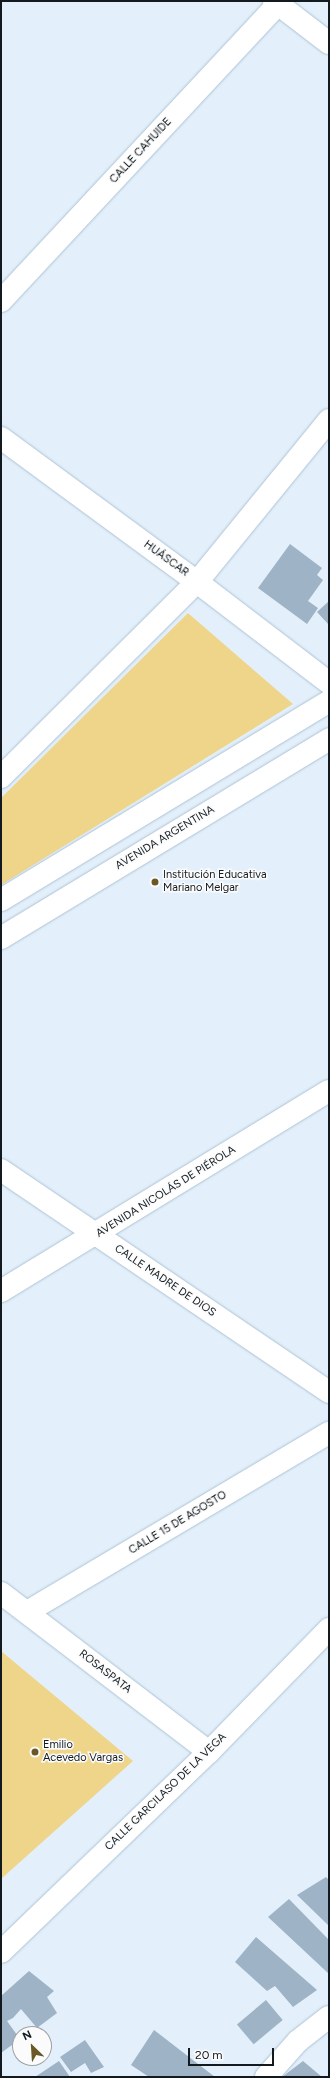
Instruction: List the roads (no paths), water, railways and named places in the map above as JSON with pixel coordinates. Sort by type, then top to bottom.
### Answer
[{"type":"street","points":[[278,2],[329,43]]},
{"type":"street","name":"CALLE CAHUIDE","points":[[1,301],[278,2]]},
{"type":"street","points":[[1,777],[197,582],[329,420]]},
{"type":"street","name":"HUÁSCAR","points":[[1,438],[197,582],[329,683]]},
{"type":"street","points":[[1,900],[329,701]]},
{"type":"street","name":"AVENIDA ARGENTINA","points":[[1,938],[329,739]]},
{"type":"street","name":"AVENIDA NICOLÁS DE PIÉROLA","points":[[1,1291],[96,1235],[329,1091]]},
{"type":"street","name":"CALLE MADRE DE DIOS","points":[[1,1170],[329,1392]]},
{"type":"street","name":"CALLE 15 DE AGOSTO","points":[[28,1612],[329,1433]]},
{"type":"street","name":"ROSASPATA","points":[[1,1593],[28,1612],[209,1752]]},
{"type":"street","name":"CALLE GARCILASO DE LA VEGA","points":[[1,1952],[209,1752],[329,1629]]},
{"type":"street","points":[[266,2077],[298,2041],[329,2017]]},
{"type":"place","name":"Institución Educativa Mariano Melgar","points":[[155,882]]},
{"type":"place","name":"Emilio Acevedo Vargas","points":[[35,1752]]}]
